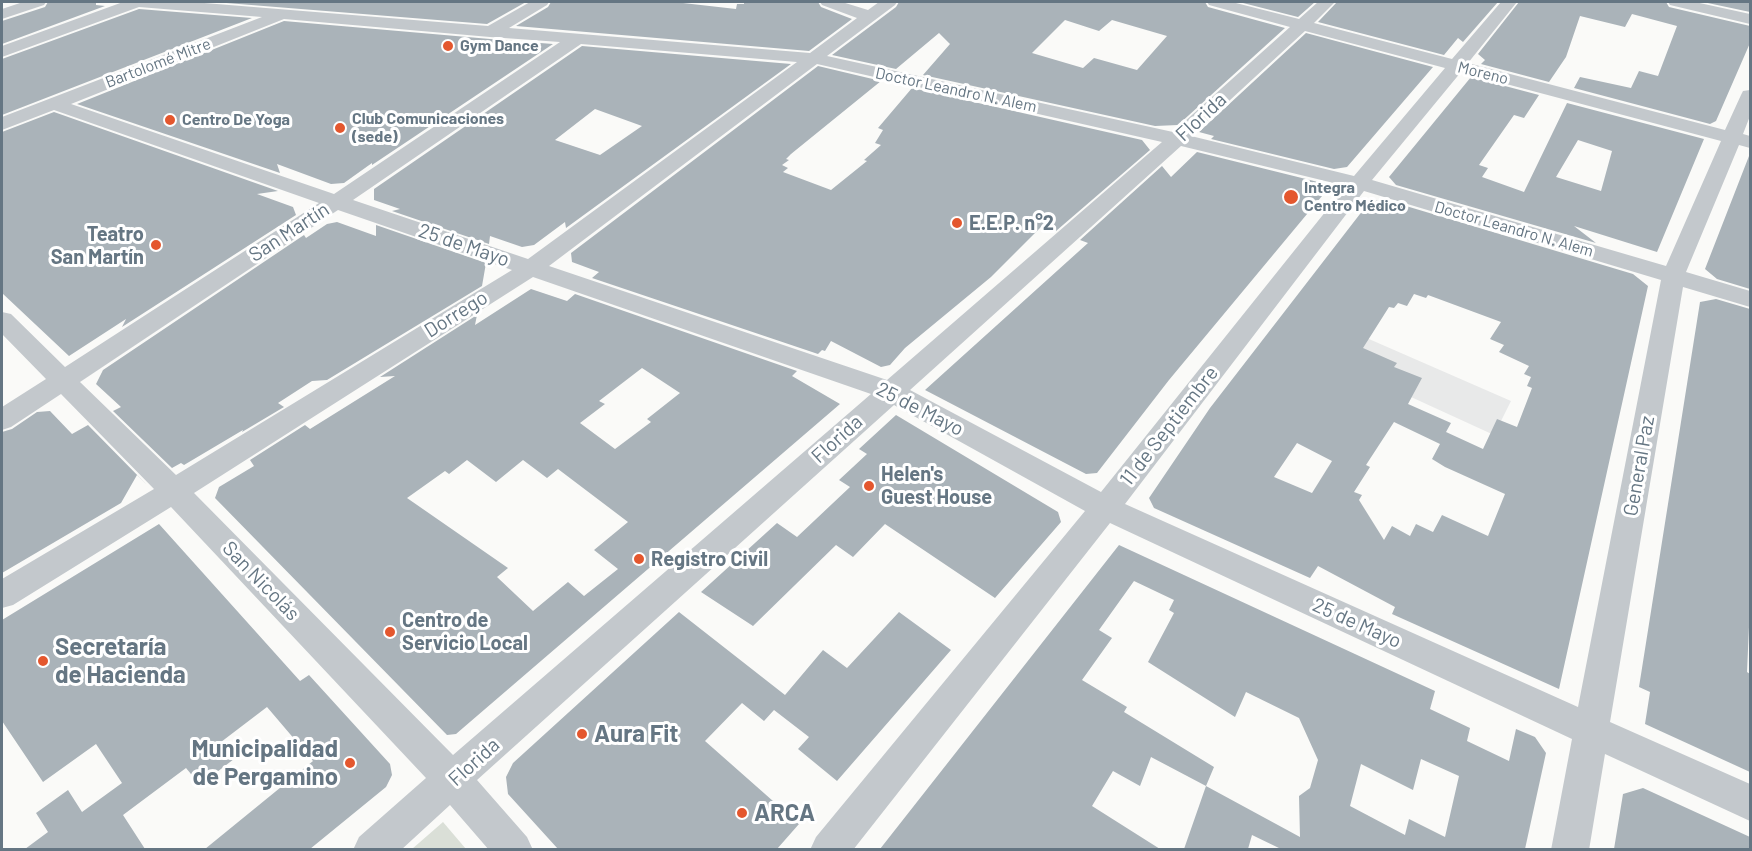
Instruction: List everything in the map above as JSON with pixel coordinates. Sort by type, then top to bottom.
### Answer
[{"type":"street","points":[[2,14],[38,2]]},
{"type":"street","points":[[2,52],[138,2]]},
{"type":"street","name":"Doctor Leandro N. Alem","points":[[138,2],[812,58],[1177,139],[1359,183],[1750,299]]},
{"type":"street","name":"Bartolomé Mitre","points":[[2,124],[315,2]]},
{"type":"street","points":[[490,32],[541,2]]},
{"type":"street","points":[[828,2],[869,16]]},
{"type":"street","name":"Dorrego","points":[[2,595],[174,491],[531,268],[889,2]]},
{"type":"street","name":"Moreno","points":[[1215,2],[1742,140]]},
{"type":"street","name":"Florida","points":[[372,849],[453,780],[1177,139],[1327,2]]},
{"type":"street","name":"11 de Septiembre","points":[[829,849],[1105,508],[1359,183],[1509,2]]},
{"type":"street","points":[[1676,2],[1750,19]]},
{"type":"street","name":"San Martín","points":[[2,420],[336,202],[575,40]]},
{"type":"street","name":"General Paz","points":[[1570,849],[1673,276],[1742,140],[1750,95]]},
{"type":"street","name":"25 de Mayo","points":[[54,104],[891,391],[1105,508],[1750,803]]},
{"type":"street","name":"San Nicolás","points":[[2,320],[174,491],[453,780],[514,849]]},
{"type":"shaded area","points":[[1291,305],[1511,401],[1494,435],[1269,332]]},
{"type":"shaded area","points":[[443,822],[466,849],[412,849]]},
{"type":"building","points":[[48,2],[96,2],[96,5],[105,6],[2,44],[2,21],[45,7]]},
{"type":"building","points":[[214,2],[526,2],[487,24]]},
{"type":"building","points":[[551,2],[684,2],[736,9],[737,4],[744,4],[744,2],[818,2],[821,7],[852,19],[809,51],[516,26],[548,7]]},
{"type":"building","points":[[899,2],[1205,2],[1208,7],[1285,28],[1178,125],[1155,126],[923,75],[950,44],[939,33],[896,69],[832,55],[896,7]],"holes":[[[1065,20],[1099,31],[1112,20],[1167,36],[1137,70],[1094,58],[1083,68],[1032,53]]]},
{"type":"building","points":[[1239,2],[1315,2],[1298,17]]},
{"type":"building","points":[[1337,2],[1498,2],[1463,42],[1458,38],[1444,55],[1318,22]]},
{"type":"building","points":[[1519,2],[1666,2],[1669,7],[1750,26],[1750,43],[1716,121],[1710,124],[1574,88],[1580,77],[1631,88],[1639,71],[1658,76],[1677,26],[1632,14],[1625,27],[1580,16],[1566,57],[1549,82],[1481,64],[1485,60],[1478,54]]},
{"type":"building","points":[[1703,2],[1750,2],[1750,12]]},
{"type":"building","points":[[139,9],[252,18],[2,115],[2,59]]},
{"type":"building","points":[[284,21],[553,44],[344,183],[331,184],[277,164],[280,173],[77,104]]},
{"type":"building","points":[[1306,33],[1433,67],[1347,167],[1334,169],[1211,139],[1214,136],[1199,132]]},
{"type":"building","points":[[582,46],[791,64],[566,228],[565,222],[534,245],[522,247],[490,236],[489,244],[392,211],[400,209],[374,200],[374,189]],"holes":[[[595,109],[642,126],[600,155],[555,140]]]},
{"type":"building","points":[[818,66],[881,81],[791,154],[786,159],[789,160],[782,165],[788,168],[783,172],[831,190],[867,161],[864,160],[881,145],[875,143],[883,130],[878,128],[912,88],[1142,140],[1150,150],[1056,231],[1042,226],[991,277],[905,348],[890,365],[881,367],[831,341],[825,351],[822,350],[818,354],[592,278],[599,272],[572,262],[571,253]]},
{"type":"building","points":[[1471,77],[1539,95],[1524,118],[1514,115],[1479,165],[1488,168],[1482,177],[1524,192],[1567,103],[1704,139],[1657,252],[1574,226],[1596,243],[1396,185],[1389,177]],"holes":[[[1578,140],[1612,151],[1601,191],[1556,177]]]},
{"type":"building","points":[[54,112],[278,191],[257,194],[293,207],[296,215],[122,327],[126,319],[69,356],[2,293],[2,132]]},
{"type":"building","points":[[1197,152],[1318,182],[1327,190],[1169,380],[1097,473],[1086,474],[925,390],[1088,243],[1080,240],[1162,166],[1171,177]]},
{"type":"building","points":[[1749,156],[1750,289],[1717,279],[1705,269]]},
{"type":"building","points":[[1386,200],[1633,274],[1648,286],[1559,689],[1392,614],[1395,607],[1318,566],[1310,578],[1154,508],[1149,498],[1210,408],[1370,201]],"holes":[[[1414,294],[1426,298],[1428,295],[1501,322],[1490,339],[1504,345],[1499,352],[1529,366],[1524,374],[1531,377],[1527,386],[1532,388],[1517,427],[1497,419],[1483,449],[1446,432],[1451,423],[1408,404],[1422,378],[1394,367],[1397,363],[1363,348],[1389,307],[1394,308],[1398,303],[1407,306]],[[1394,422],[1440,444],[1432,459],[1505,494],[1488,536],[1442,515],[1433,532],[1416,524],[1410,536],[1392,526],[1384,540],[1359,500],[1362,495],[1354,492],[1370,467],[1366,465]],[[1297,443],[1332,461],[1312,493],[1274,477]]]},
{"type":"building","points":[[337,222],[376,236],[376,225],[486,263],[482,286],[327,380],[312,381],[278,403],[284,407],[242,432],[243,430],[184,465],[181,463],[172,468],[113,411],[121,407],[96,384],[103,370],[304,235],[306,238],[327,224]]},
{"type":"building","points":[[531,289],[567,301],[575,294],[797,371],[792,376],[840,404],[456,734],[447,735],[215,498],[219,487],[254,466],[250,460],[305,425],[310,429],[395,376],[380,377],[477,315],[475,325]],"holes":[[[642,368],[680,393],[647,419],[651,422],[615,449],[580,423],[605,404],[599,401]],[[467,460],[496,482],[523,460],[547,478],[558,469],[628,522],[594,550],[618,569],[584,596],[568,582],[533,611],[497,577],[508,568],[407,498],[445,471],[449,474]]]},
{"type":"building","points":[[1716,299],[1750,309],[1750,628],[1747,672],[1750,674],[1750,772],[1645,724],[1650,692],[1639,687],[1700,302]]},
{"type":"building","points":[[50,411],[72,434],[88,425],[146,484],[137,475],[121,503],[2,573],[2,432],[12,429],[37,412]]},
{"type":"building","points":[[896,415],[1058,512],[1061,522],[995,598],[885,524],[853,557],[836,545],[753,626],[701,592],[777,523],[797,537],[850,487],[839,480],[867,454],[859,449]]},
{"type":"building","points":[[159,524],[300,681],[309,675],[390,764],[392,775],[386,787],[310,849],[205,849],[313,761],[267,707],[221,742],[234,759],[200,785],[186,768],[123,815],[145,849],[25,849],[48,832],[36,813],[68,790],[82,812],[122,783],[96,744],[43,782],[2,721],[2,620]]},
{"type":"building","points":[[1119,545],[1435,691],[1430,709],[1470,728],[1467,741],[1509,761],[1516,729],[1535,737],[1546,753],[1525,849],[1281,849],[1252,835],[1248,849],[1184,849],[1206,786],[1151,757],[1140,786],[1113,771],[1092,806],[1160,849],[880,849]],"holes":[[[1134,581],[1174,600],[1169,610],[1174,613],[1148,662],[1235,717],[1246,692],[1299,718],[1318,760],[1310,788],[1299,796],[1300,837],[1206,786],[1214,767],[1124,712],[1127,707],[1082,680],[1112,638],[1099,630]],[[1421,759],[1459,776],[1445,837],[1409,819],[1405,835],[1350,806],[1361,764],[1413,790]]]},
{"type":"building","points":[[679,612],[785,695],[823,650],[847,668],[899,612],[951,650],[837,781],[798,749],[809,737],[774,710],[764,721],[742,703],[705,741],[799,824],[777,849],[558,849],[508,794],[506,777],[513,763]]},
{"type":"building","points":[[1643,788],[1750,837],[1750,849],[1614,849],[1623,794]]},
{"type":"place","name":"Gym Dance","points":[[448,46]]},
{"type":"place","name":"Centro De Yoga","points":[[170,120]]},
{"type":"place","name":"Club Comunicaciones (sede)","points":[[340,128]]},
{"type":"place","name":"Integra Centro Médico","points":[[1291,197]]},
{"type":"place","name":"E.E.P. n°2","points":[[957,223]]},
{"type":"place","name":"Teatro San Martín","points":[[156,245]]},
{"type":"place","name":"Helen's Guest House","points":[[869,486]]},
{"type":"place","name":"Registro Civil","points":[[639,559]]},
{"type":"place","name":"Centro de Servicio Local","points":[[390,632]]},
{"type":"place","name":"Secretaría de Hacienda","points":[[43,661]]},
{"type":"place","name":"Aura Fit","points":[[582,734]]},
{"type":"place","name":"Municipalidad de Pergamino","points":[[350,763]]},
{"type":"place","name":"ARCA","points":[[742,813]]}]
